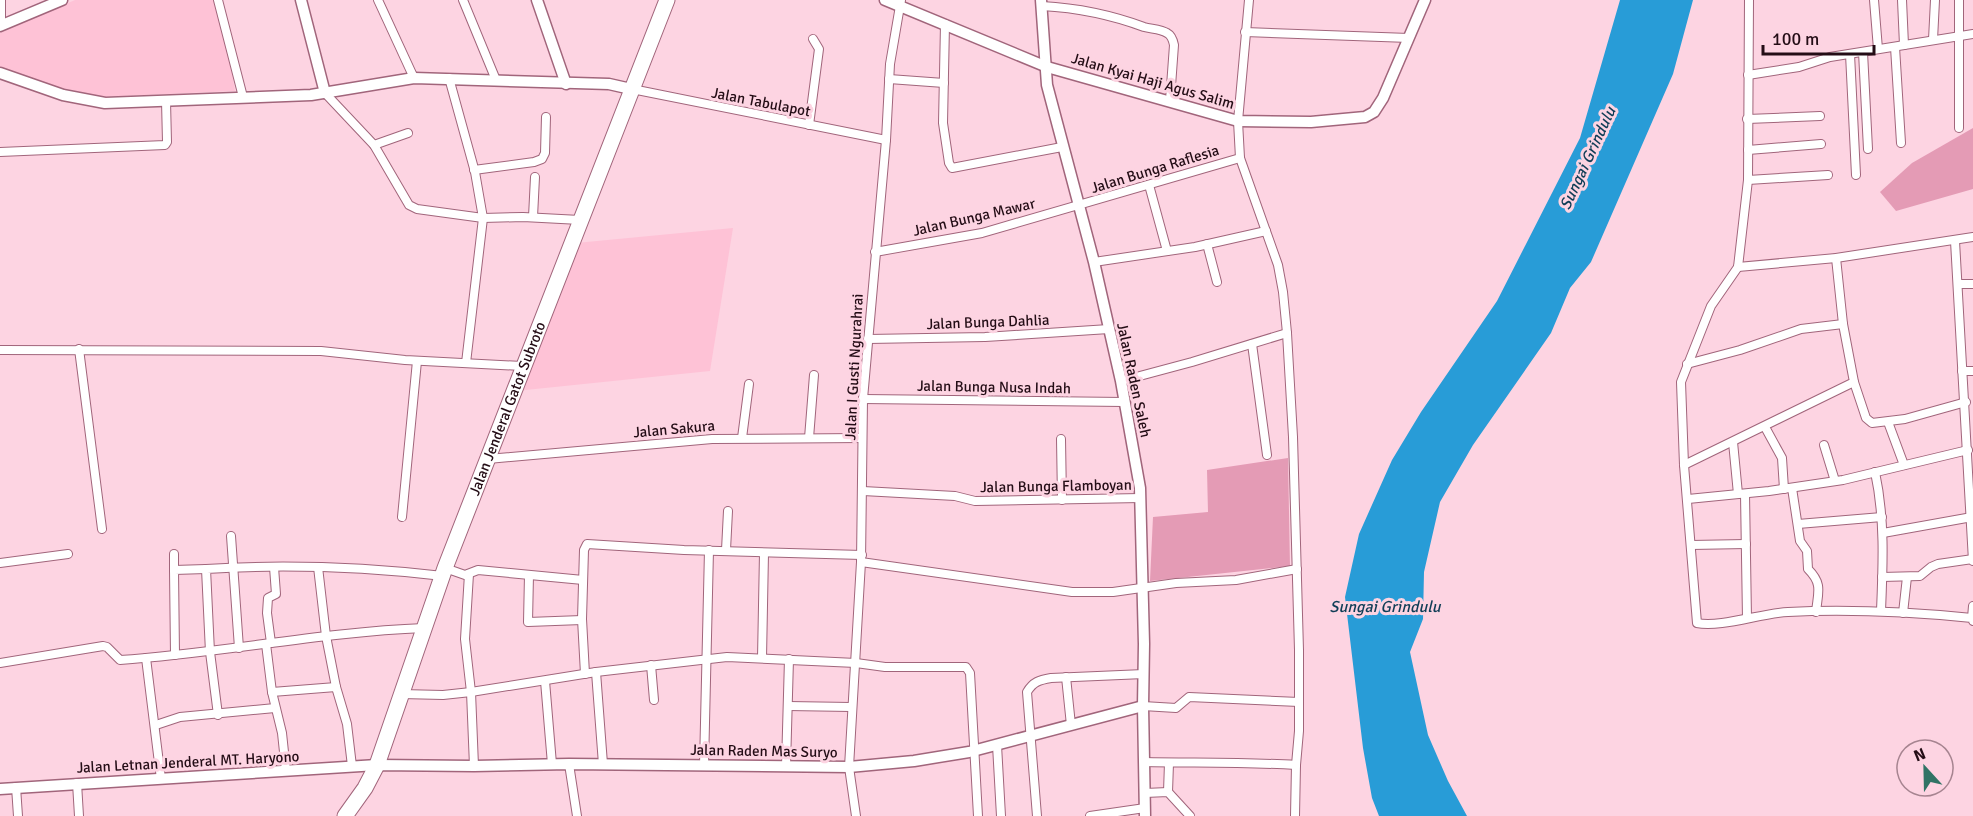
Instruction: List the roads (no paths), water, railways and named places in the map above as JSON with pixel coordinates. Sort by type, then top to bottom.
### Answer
[{"type":"highway","name":"Jalan Jenderal Gatot Subroto","points":[[345,816],[365,788],[377,765],[401,694],[414,629],[488,459],[522,366],[667,0]]},
{"type":"street","points":[[1,0],[1,25],[62,0]]},
{"type":"street","points":[[218,0],[243,97]]},
{"type":"street","points":[[301,0],[326,93],[374,144],[409,205],[417,209],[483,218],[534,217],[580,220]]},
{"type":"street","points":[[378,0],[414,78]]},
{"type":"street","points":[[463,0],[496,80]]},
{"type":"street","points":[[537,0],[566,84]]},
{"type":"street","name":"Jalan Kyai Haji Agus Salim","points":[[885,0],[900,3],[1047,67],[1238,120],[1311,122],[1365,117],[1374,112],[1383,98],[1425,0]]},
{"type":"street","points":[[1249,0],[1238,120],[1239,158],[1278,265],[1287,333],[1297,569],[1299,731],[1295,816]]},
{"type":"street","points":[[1749,0],[1748,180],[1738,267],[1711,306],[1681,382],[1684,465],[1697,623],[1706,624],[1785,612],[1881,611],[1973,619],[1973,606]]},
{"type":"street","points":[[1874,0],[1878,49]]},
{"type":"street","points":[[1902,0],[1904,45]]},
{"type":"street","points":[[1933,40],[1935,0]]},
{"type":"street","points":[[1959,0],[1959,128]]},
{"type":"street","name":"Jalan I Gusti Ngurahrai","points":[[856,816],[849,767],[862,559],[863,399],[886,140],[889,79],[900,3]]},
{"type":"street","points":[[1042,3],[1129,20],[1167,33],[1174,45],[1170,100]]},
{"type":"street","name":"Jalan Raden Saleh","points":[[1042,3],[1047,85],[1094,262],[1121,381],[1141,498],[1145,812]]},
{"type":"street","points":[[945,24],[943,123],[948,163],[952,168],[1062,147]]},
{"type":"street","points":[[1245,32],[1409,38]]},
{"type":"street","points":[[1748,75],[1799,67],[1830,57],[1973,34]]},
{"type":"street","points":[[809,125],[819,49],[813,39]]},
{"type":"street","points":[[1895,46],[1900,143]]},
{"type":"street","points":[[1863,52],[1868,149]]},
{"type":"street","points":[[1850,54],[1856,175]]},
{"type":"street","points":[[0,73],[36,87],[84,100],[105,103],[311,95],[414,78],[609,84],[631,89]]},
{"type":"street","points":[[450,78],[474,170],[483,218],[466,363]]},
{"type":"street","points":[[889,79],[944,83]]},
{"type":"street","name":"Jalan Tabulapot","points":[[631,89],[886,140]]},
{"type":"street","points":[[0,152],[165,145],[167,142],[166,101]]},
{"type":"street","points":[[1748,119],[1820,116]]},
{"type":"street","points":[[474,170],[542,159],[545,153],[546,117]]},
{"type":"street","points":[[374,144],[408,133]]},
{"type":"street","points":[[1748,150],[1821,144]]},
{"type":"street","name":"Jalan Bunga Raflesia","points":[[1078,206],[1239,158]]},
{"type":"street","points":[[1748,180],[1828,175]]},
{"type":"street","points":[[534,217],[536,177]]},
{"type":"street","points":[[1149,185],[1167,251]]},
{"type":"street","name":"Jalan Bunga Mawar","points":[[875,252],[982,232],[1078,206]]},
{"type":"street","points":[[1094,262],[1207,244],[1266,231]]},
{"type":"street","points":[[1738,267],[1836,258],[1973,237]]},
{"type":"street","points":[[1882,577],[1920,576],[1938,564],[1973,560],[1966,402],[1962,371],[1955,241]]},
{"type":"street","points":[[1207,244],[1217,282]]},
{"type":"street","points":[[1836,258],[1843,324],[1854,382],[1866,418],[1872,423],[1888,422],[1966,402]]},
{"type":"street","points":[[1958,284],[1973,284]]},
{"type":"street","points":[[1687,364],[1740,350],[1801,329],[1843,324]]},
{"type":"street","name":"Jalan Bunga Dahlia","points":[[868,339],[985,337],[1109,329]]},
{"type":"street","points":[[1121,381],[1287,333]]},
{"type":"street","points":[[1252,344],[1267,455]]},
{"type":"street","points":[[79,349],[102,529]]},
{"type":"street","points":[[0,350],[321,351],[417,361],[522,366]]},
{"type":"street","points":[[402,517],[417,361]]},
{"type":"street","points":[[1962,371],[1973,371]]},
{"type":"street","points":[[809,438],[814,375]]},
{"type":"street","points":[[1684,465],[1854,382]]},
{"type":"street","points":[[742,438],[749,384]]},
{"type":"street","name":"Jalan Bunga Nusa Indah","points":[[863,399],[1124,402]]},
{"type":"street","points":[[1888,422],[1904,465]]},
{"type":"street","points":[[1765,427],[1782,458],[1800,541],[1807,551],[1808,569],[1817,578],[1819,585],[1816,612]]},
{"type":"street","name":"Jalan Sakura","points":[[488,459],[742,438],[862,438]]},
{"type":"street","points":[[1060,439],[1062,500]]},
{"type":"street","points":[[1733,442],[1746,544],[1747,618]]},
{"type":"street","points":[[1824,445],[1835,481]]},
{"type":"street","points":[[1688,499],[1835,481],[1968,450]]},
{"type":"street","points":[[1875,472],[1882,517],[1881,611]]},
{"type":"street","name":"Jalan Bunga Flamboyan","points":[[863,491],[955,496],[975,501],[1141,498]]},
{"type":"street","points":[[726,550],[728,512]]},
{"type":"street","points":[[1798,524],[1882,517]]},
{"type":"street","points":[[1882,533],[1972,517]]},
{"type":"street","points":[[231,536],[239,648]]},
{"type":"street","points":[[585,674],[582,620],[583,580],[585,547],[592,543],[862,559],[1072,592],[1113,592],[1143,587],[1236,580],[1297,569]]},
{"type":"street","points":[[1691,545],[1746,544]]},
{"type":"street","points":[[704,766],[709,550]]},
{"type":"street","points":[[762,658],[764,553]]},
{"type":"street","points":[[0,563],[68,554]]},
{"type":"street","points":[[174,554],[175,655]]},
{"type":"street","points":[[274,567],[276,594],[268,598],[268,643],[272,692],[282,733],[286,771]]},
{"type":"street","points":[[318,567],[326,636],[336,687],[347,724],[352,766]]},
{"type":"street","points":[[174,570],[318,567],[469,574],[478,570],[583,580]]},
{"type":"street","points":[[206,569],[210,652],[218,715]]},
{"type":"street","points":[[469,574],[465,639],[471,692],[474,766]]},
{"type":"street","points":[[529,575],[528,622],[582,620]]},
{"type":"street","points":[[1903,612],[1906,577]]},
{"type":"street","points":[[0,663],[103,646],[119,660],[210,652],[326,636],[414,629]]},
{"type":"street","points":[[146,658],[161,779]]},
{"type":"street","points":[[401,694],[443,695],[471,692],[596,672],[705,658],[789,659],[885,667],[966,667],[970,673],[978,816]]},
{"type":"street","points":[[786,766],[789,659]]},
{"type":"street","points":[[651,665],[654,700]]},
{"type":"street","points":[[596,672],[603,764]]},
{"type":"street","points":[[1037,816],[1027,692],[1031,685],[1037,681],[1066,677],[1144,674]]},
{"type":"street","points":[[1066,677],[1071,725]]},
{"type":"street","points":[[545,681],[552,764]]},
{"type":"street","points":[[272,692],[336,687]]},
{"type":"street","points":[[1143,706],[1176,708],[1189,697],[1299,702]]},
{"type":"street","points":[[788,706],[851,707]]},
{"type":"street","name":"Jalan Raden Mas Suryo","points":[[377,765],[603,764],[849,767],[914,761],[973,751],[1143,706]]},
{"type":"street","points":[[156,725],[180,717],[275,708]]},
{"type":"street","points":[[997,745],[1001,816]]},
{"type":"street","points":[[1144,762],[1213,764],[1242,762],[1296,765]]},
{"type":"street","points":[[1169,763],[1168,792],[1190,816]]},
{"type":"street","points":[[569,764],[577,816]]},
{"type":"street","name":"Jalan Letnan Jenderal MT. Haryono","points":[[0,789],[377,765]]},
{"type":"street","points":[[77,783],[80,816]]},
{"type":"street","points":[[16,787],[18,816]]},
{"type":"street","points":[[1145,793],[1168,792]]},
{"type":"street","points":[[1090,816],[1145,812]]},
{"type":"water","name":"Sungai Grindulu","points":[[1620,0],[1693,0],[1673,74],[1591,262],[1570,288],[1551,333],[1473,445],[1440,502],[1424,572],[1423,619],[1410,652],[1428,735],[1448,781],[1467,816],[1379,816],[1372,798],[1363,748],[1345,597],[1359,534],[1392,460],[1421,412],[1497,301],[1580,138]]}]
